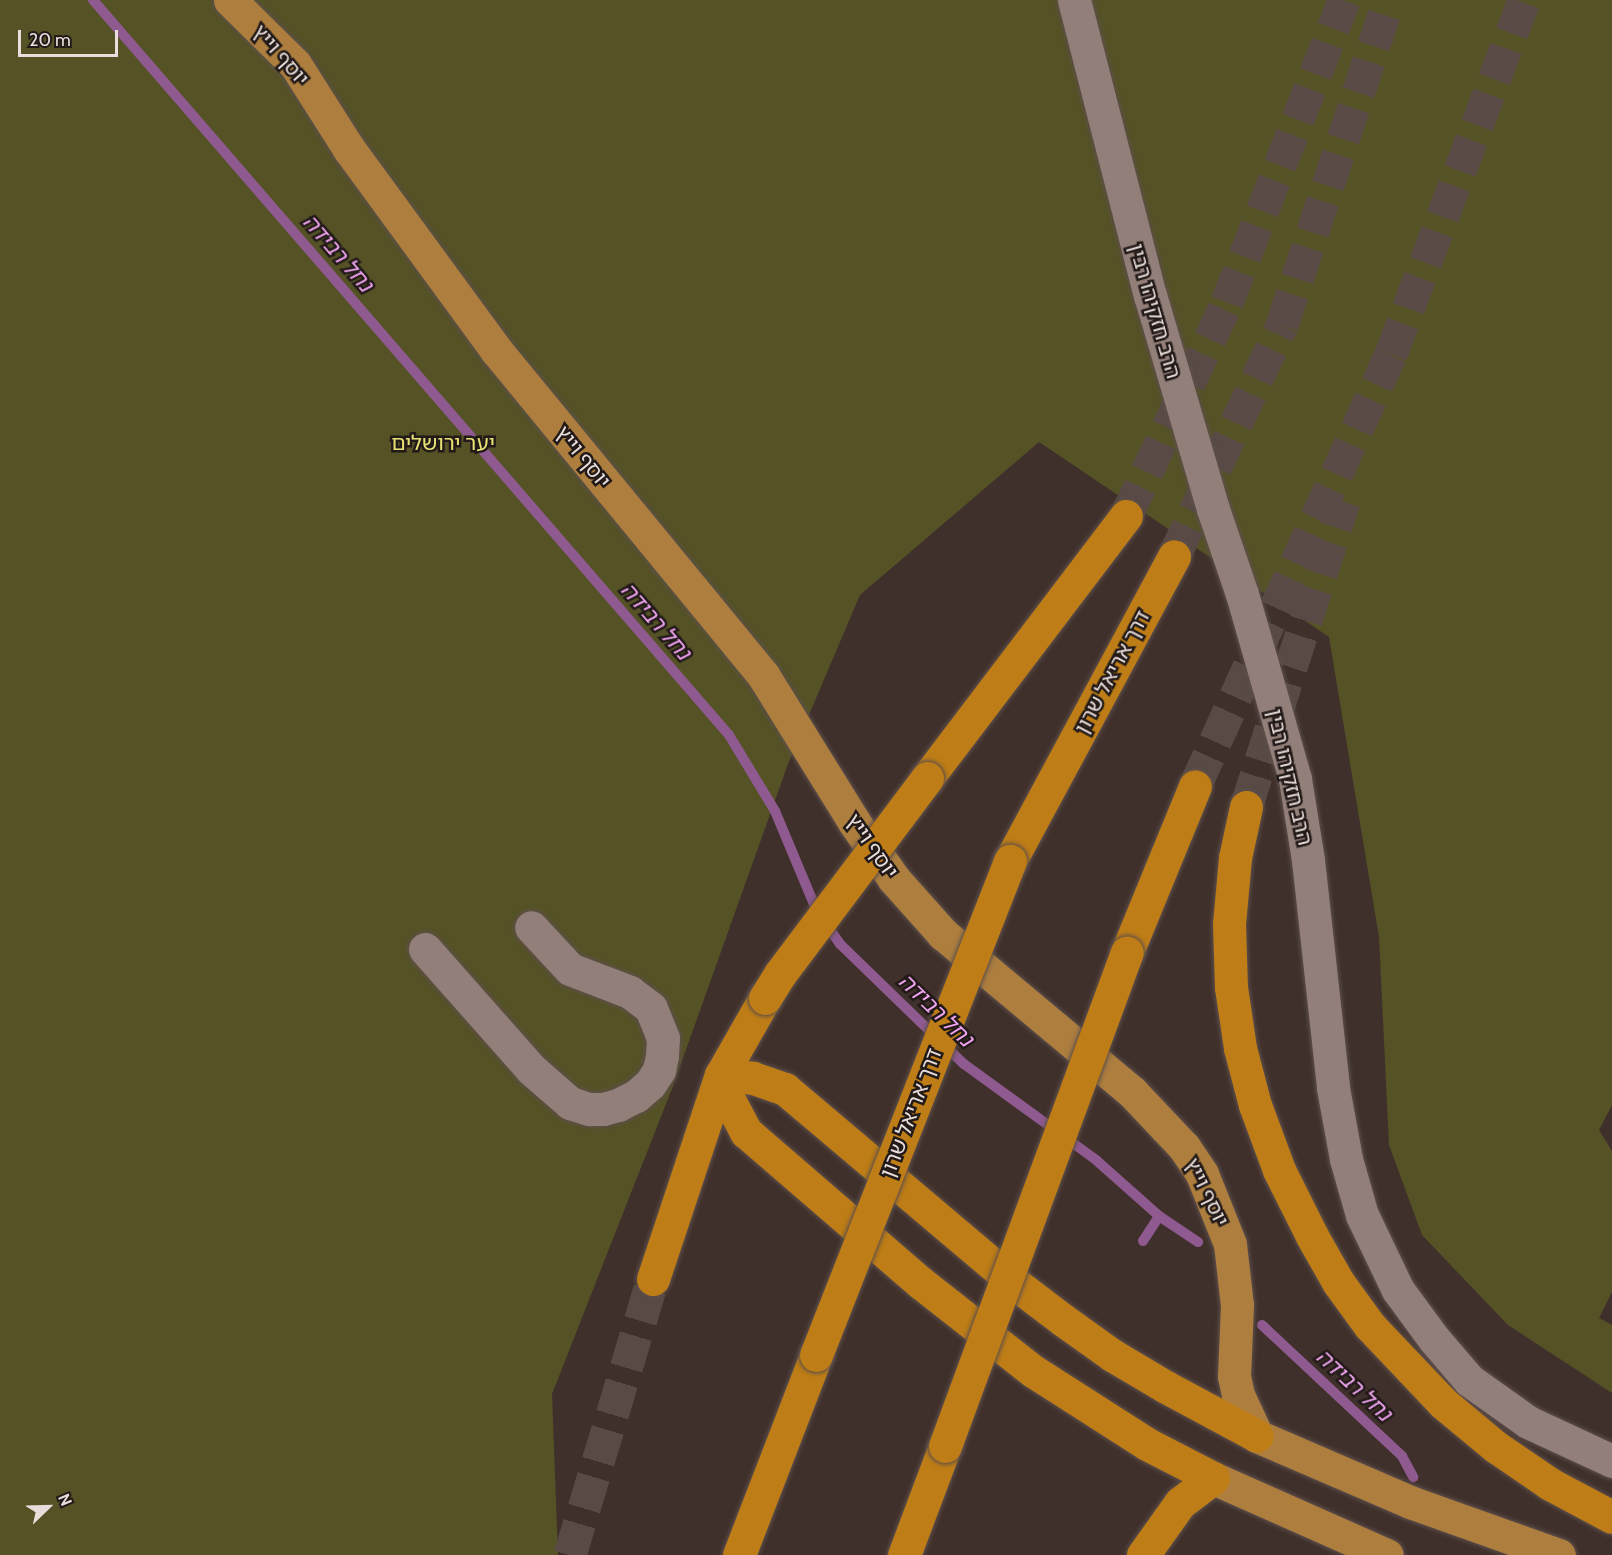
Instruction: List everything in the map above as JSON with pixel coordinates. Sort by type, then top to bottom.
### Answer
[{"type":"highway","points":[[653,1279],[721,1075],[780,974],[1126,516]]},
{"type":"highway","name":"דרך אריאל שרון","points":[[739,1555],[1010,861],[1174,556]]},
{"type":"highway","points":[[904,1555],[1127,952],[1195,786]]},
{"type":"highway","points":[[1246,807],[1235,858],[1228,924],[1232,997],[1240,1048],[1256,1105],[1279,1170],[1312,1236],[1338,1282],[1370,1326],[1443,1403],[1496,1447],[1550,1484],[1612,1516]]},
{"type":"highway","points":[[721,1075],[753,1078],[785,1089],[1005,1275],[1063,1320],[1112,1355],[1166,1388],[1257,1436]]},
{"type":"highway","points":[[721,1075],[727,1096],[747,1132],[921,1283],[1033,1371],[1148,1444],[1213,1478],[1180,1503],[1143,1555]]},
{"type":"main road","name":"יוסף וייץ","points":[[230,0],[295,64],[349,149],[496,350],[752,660],[787,710],[854,822],[894,879],[943,934],[1132,1092],[1184,1148],[1202,1174],[1230,1244],[1237,1305],[1234,1376],[1238,1395],[1257,1436]]},
{"type":"main road","points":[[1257,1436],[1410,1502],[1559,1555]]},
{"type":"main road","points":[[1213,1478],[1387,1555]]},
{"type":"street","name":"הרב חזקיהו רבין","points":[[1074,0],[1150,295],[1296,779],[1310,872],[1334,1088],[1346,1159],[1362,1215],[1398,1290],[1434,1339],[1469,1380],[1528,1422],[1612,1461]]},
{"type":"street","points":[[425,949],[531,1069],[570,1103],[589,1109],[603,1109],[636,1096],[654,1077],[662,1056],[663,1038],[651,1008],[630,992],[570,969],[531,927]]},
{"type":"green space","name":"יער ירושלים","points":[[0,0],[1612,0],[1612,1105],[1599,1130],[1612,1151],[1612,1292],[1599,1318],[1612,1325],[1612,1393],[1508,1325],[1422,1235],[1389,1145],[1379,937],[1329,637],[1039,442],[860,595],[788,764],[673,1086],[552,1394],[558,1555],[0,1555]]},
{"type":"waterway","name":"נחל רבידה","points":[[93,0],[729,735],[775,811],[816,909],[840,944],[964,1064],[1096,1160],[1159,1216],[1198,1242]]},
{"type":"waterway","points":[[1143,1241],[1159,1216]]},
{"type":"waterway","name":"נחל רבידה","points":[[1262,1325],[1402,1456],[1413,1477]]},
{"type":"tunnel","points":[[1126,516],[1227,302],[1344,0]]},
{"type":"tunnel","points":[[1174,556],[1282,325],[1389,0]]},
{"type":"tunnel","points":[[1195,786],[1391,354],[1524,0]]},
{"type":"tunnel","points":[[1246,807],[1344,501]]},
{"type":"tunnel","points":[[570,1555],[653,1279]]}]
